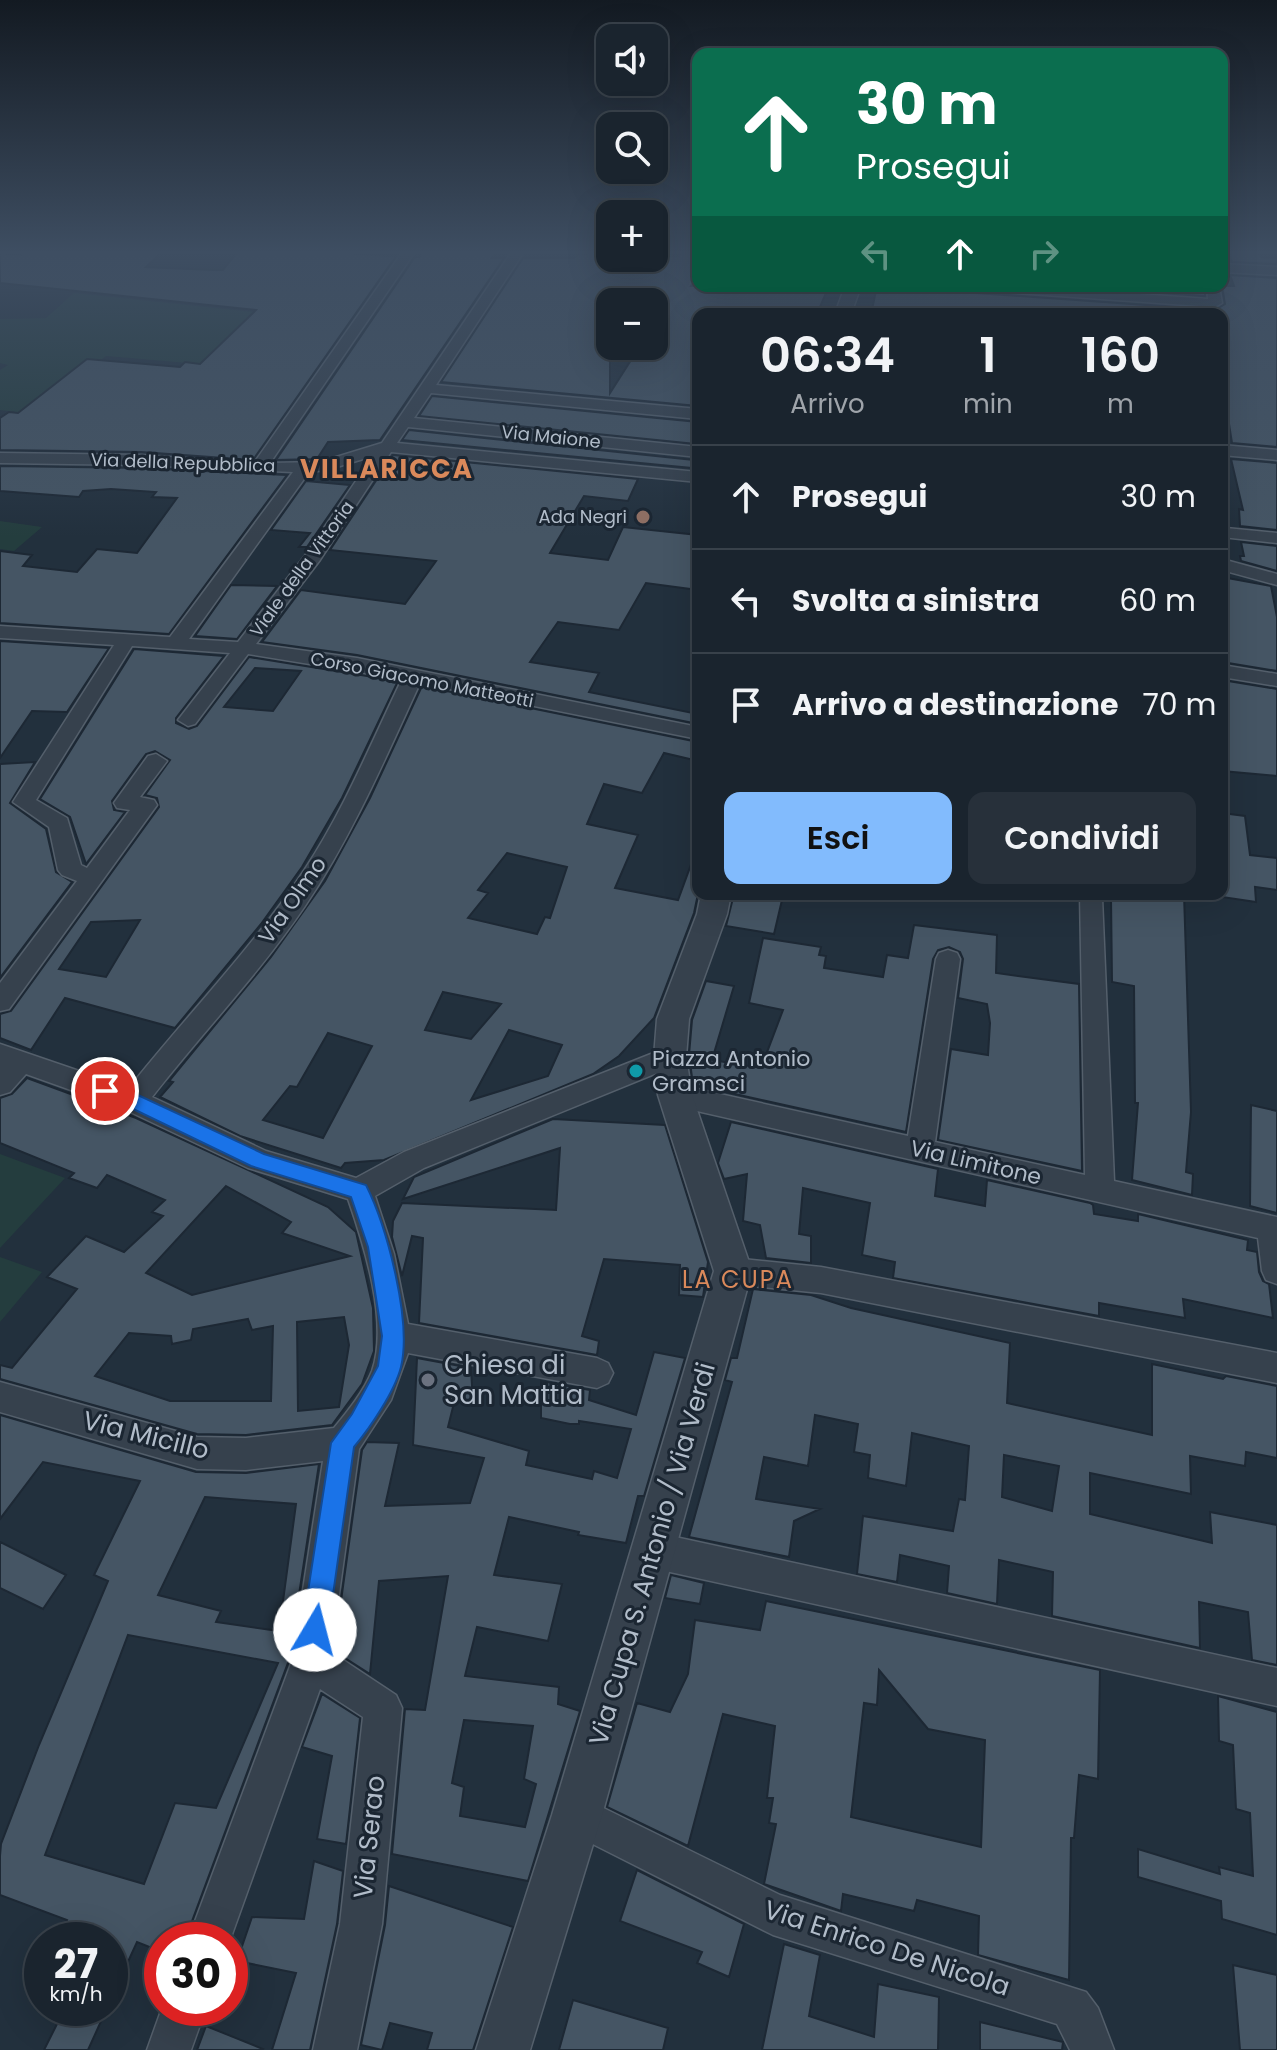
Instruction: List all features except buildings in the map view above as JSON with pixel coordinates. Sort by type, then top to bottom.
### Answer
[{"type":"street","points":[[258,468],[343,346]]},
{"type":"street","name":"Viale della Vittoria","points":[[188,720],[322,544],[454,346]]},
{"type":"street","points":[[426,388],[692,413]]},
{"type":"street","name":"Via Maione","points":[[403,422],[692,451]]},
{"type":"street","name":"Via della Repubblica","points":[[0,458],[141,460],[258,468],[312,468],[386,447],[692,476]]},
{"type":"street","points":[[1228,451],[1277,455]]},
{"type":"street","points":[[175,644],[312,468],[364,478]]},
{"type":"street","points":[[1228,541],[1277,538]]},
{"type":"street","points":[[1228,543],[1274,579],[1277,599]]},
{"type":"street","name":"Corso Giacomo Matteotti","points":[[0,632],[244,648],[357,664],[692,732]]},
{"type":"street","points":[[91,878],[70,870],[59,823],[24,802],[126,641]]},
{"type":"street","points":[[1228,672],[1277,680]]},
{"type":"street","name":"Via Olmo","points":[[134,1101],[182,1037],[270,936],[315,872],[348,813],[413,676]]},
{"type":"street","points":[[0,1002],[146,805],[125,803],[156,761]]},
{"type":"street","points":[[715,900],[673,1019],[673,1076],[733,1271],[821,1280],[1277,1368]]},
{"type":"street","points":[[1090,900],[1100,1190]]},
{"type":"street","points":[[920,1149],[948,959]]},
{"type":"street","points":[[0,1085],[10,1058],[134,1101],[258,1160],[359,1191],[414,1160],[673,1076]]},
{"type":"street","name":"Via Limitone","points":[[673,1076],[920,1149],[1274,1229]]},
{"type":"street","points":[[216,1922],[311,1661],[343,1443],[360,1422],[389,1368],[393,1336],[379,1247],[359,1191]]},
{"type":"street","points":[[1274,1229],[1277,1271]]},
{"type":"street","name":"Via Cupa S. Antonio / Via Verdi","points":[[503,2050],[577,1815],[733,1271]]},
{"type":"street","points":[[393,1336],[597,1373]]},
{"type":"street","name":"Via Micillo","points":[[0,1397],[197,1453],[246,1454],[343,1443]]},
{"type":"street","points":[[652,1550],[1277,1687]]},
{"type":"street","name":"Via Serao","points":[[311,1661],[383,1708],[358,1947],[349,2002],[335,2050]]},
{"type":"street","name":"Via Enrico De Nicola","points":[[577,1815],[773,1914],[1071,2007],[1083,2023],[1092,2050]]},
{"type":"street","points":[[169,2050],[178,2026]]},
{"type":"green space","points":[[0,346],[243,346],[211,365],[106,356],[32,414],[0,410],[0,370],[8,365],[0,363]]},
{"type":"green space","points":[[0,521],[42,527],[14,551],[0,549]]},
{"type":"green space","points":[[0,1154],[65,1178],[0,1248]]},
{"type":"green space","points":[[0,1257],[42,1272],[0,1322]]},
{"type":"place","name":"Ada Negri","points":[[643,517]]},
{"type":"place","name":"Piazza Antonio Gramsci","points":[[636,1071]]},
{"type":"place","name":"Chiesa di San Mattia","points":[[428,1380]]},
{"type":"district","name":"VILLARICCA","points":[[387,469]]},
{"type":"district","name":"LA CUPA","points":[[738,1280]]},
{"type":"route","points":[[105,1091],[134,1101],[258,1160],[359,1191],[369,1215],[379,1247],[393,1336],[389,1368],[360,1422],[343,1443],[315,1630]]}]
